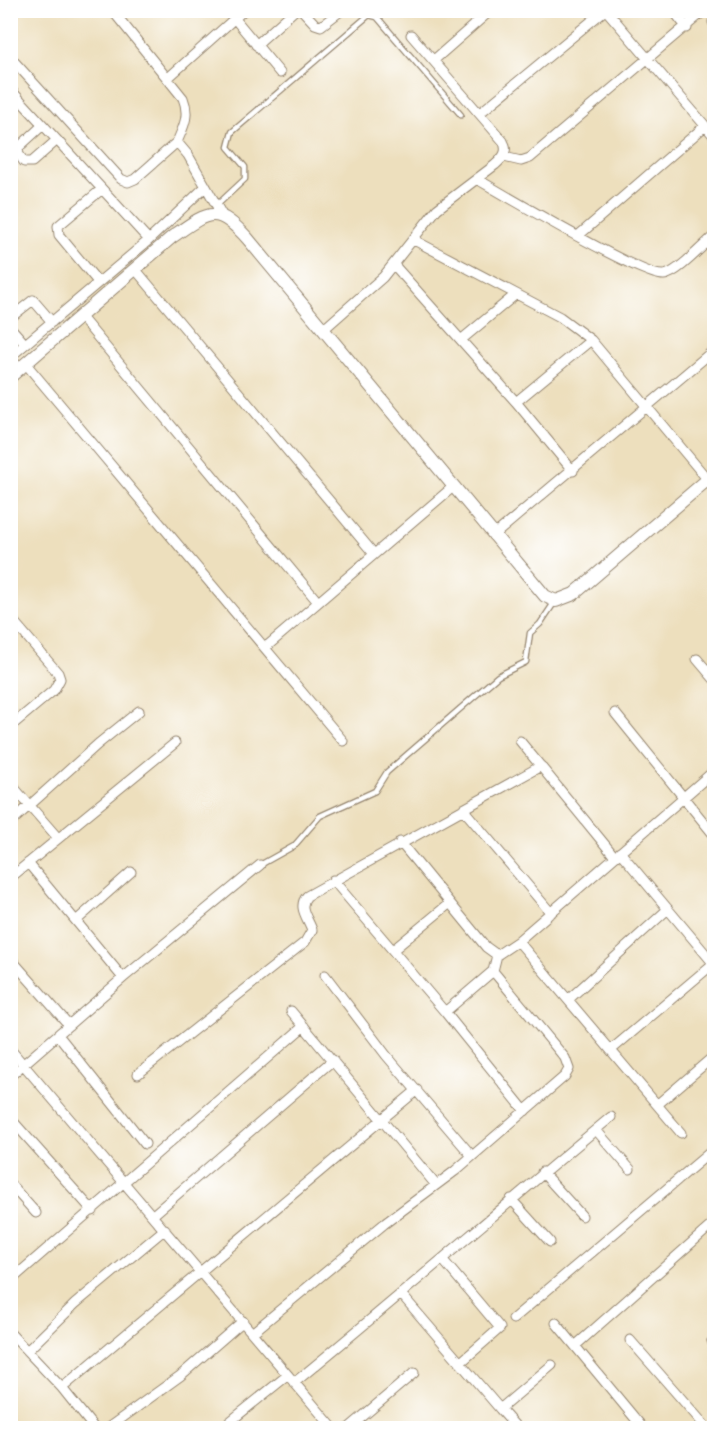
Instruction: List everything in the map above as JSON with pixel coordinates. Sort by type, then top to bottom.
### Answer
[{"type":"street","points":[[10,57],[121,179],[128,182],[135,179],[177,142],[186,121],[187,108],[168,78],[112,10]]},
{"type":"street","points":[[168,78],[244,10]]},
{"type":"street","points":[[256,45],[296,10]]},
{"type":"street","points":[[302,10],[321,26],[342,10]]},
{"type":"street","points":[[434,60],[491,10]]},
{"type":"street","points":[[480,113],[606,10],[714,136]]},
{"type":"street","points":[[673,10],[687,28]]},
{"type":"street","points":[[504,157],[521,161],[530,158],[649,61],[705,10]]},
{"type":"street","points":[[235,19],[280,73]]},
{"type":"street","points":[[324,329],[394,265],[437,209],[504,157],[506,145],[411,35]]},
{"type":"street","points":[[13,96],[43,125],[149,240]]},
{"type":"street","points":[[43,125],[19,147],[18,153],[24,162],[32,162],[57,140]]},
{"type":"street","points":[[579,235],[705,126]]},
{"type":"street","points":[[177,142],[188,155],[204,188],[219,211],[233,221],[324,329],[532,584],[544,596],[556,601],[574,594],[711,477],[591,340],[561,317],[515,295],[414,240]]},
{"type":"street","points":[[477,179],[630,264],[665,275],[678,268],[714,236]]},
{"type":"street","points":[[10,357],[149,240],[204,188]]},
{"type":"street","points":[[98,282],[59,236],[58,226],[102,189]]},
{"type":"street","points":[[10,377],[195,221],[219,211]]},
{"type":"street","points":[[394,265],[516,402],[573,471]]},
{"type":"street","points":[[136,270],[374,554]]},
{"type":"street","points":[[461,340],[515,295]]},
{"type":"street","points":[[10,318],[33,300],[52,321]]},
{"type":"street","points":[[80,316],[318,602]]},
{"type":"street","points":[[10,327],[25,344]]},
{"type":"street","points":[[516,402],[591,340]]},
{"type":"street","points":[[493,536],[714,350]]},
{"type":"street","points":[[26,364],[343,741]]},
{"type":"street","points":[[266,647],[454,486]]},
{"type":"street","points":[[10,617],[58,673],[60,679],[54,690],[11,726]]},
{"type":"street","points":[[10,637],[20,629]]},
{"type":"street","points":[[697,659],[714,680]]},
{"type":"street","points":[[10,823],[98,744],[139,711]]},
{"type":"street","points":[[615,713],[714,835]]},
{"type":"street","points":[[520,741],[714,963],[611,1050]]},
{"type":"street","points":[[10,878],[175,743]]},
{"type":"street","points":[[138,1074],[305,942],[312,930],[302,907],[302,901],[333,880],[400,842],[541,766]]},
{"type":"street","points":[[445,1012],[493,971],[497,955],[518,941],[714,771]]},
{"type":"street","points":[[10,783],[58,838]]},
{"type":"street","points":[[463,809],[550,913]]},
{"type":"street","points":[[400,842],[486,947],[497,955]]},
{"type":"street","points":[[28,863],[123,978]]},
{"type":"street","points":[[10,1076],[123,978],[260,865]]},
{"type":"street","points":[[76,921],[131,872]]},
{"type":"street","points":[[333,880],[525,1111]]},
{"type":"street","points":[[393,950],[450,903]]},
{"type":"street","points":[[569,999],[668,909]]},
{"type":"street","points":[[518,941],[681,1133]]},
{"type":"street","points":[[10,958],[69,1025]]},
{"type":"street","points":[[252,1333],[472,1156],[565,1076],[569,1069],[568,1064],[493,971]]},
{"type":"street","points":[[325,975],[472,1156]]},
{"type":"street","points":[[291,1011],[383,1118],[436,1185]]},
{"type":"street","points":[[10,1281],[304,1026]]},
{"type":"street","points":[[58,1036],[146,1144]]},
{"type":"street","points":[[10,1049],[202,1272],[288,1375],[326,1426]]},
{"type":"street","points":[[658,1104],[714,1056]]},
{"type":"street","points":[[153,1215],[333,1060]]},
{"type":"street","points":[[62,1388],[417,1090]]},
{"type":"street","points":[[294,1383],[402,1295],[542,1172],[611,1117]]},
{"type":"street","points":[[10,1118],[93,1210]]},
{"type":"street","points":[[596,1130],[630,1169]]},
{"type":"street","points":[[513,1319],[714,1149]]},
{"type":"street","points":[[542,1172],[582,1216]]},
{"type":"street","points":[[10,1184],[36,1213]]},
{"type":"street","points":[[511,1199],[550,1242]]},
{"type":"street","points":[[574,1346],[714,1223]]},
{"type":"street","points":[[27,1351],[68,1311],[165,1229]]},
{"type":"street","points":[[442,1260],[500,1328],[460,1363]]},
{"type":"street","points":[[402,1295],[517,1428]]},
{"type":"street","points":[[108,1428],[180,1376],[243,1322]]},
{"type":"street","points":[[556,1323],[643,1428]]},
{"type":"street","points":[[10,1333],[62,1388],[94,1428]]},
{"type":"street","points":[[630,1340],[707,1428]]},
{"type":"street","points":[[500,1409],[552,1365]]},
{"type":"street","points":[[348,1428],[414,1373]]},
{"type":"street","points":[[222,1428],[288,1375]]},
{"type":"lane","points":[[219,211],[245,179],[245,167],[228,147],[231,132],[369,15],[377,17],[460,115]]},
{"type":"lane","points":[[260,865],[294,846],[320,816],[375,791],[387,772],[498,676],[526,662],[530,633],[540,624],[556,601]]},
{"type":"lane","points":[[710,1341],[714,1350]]}]
